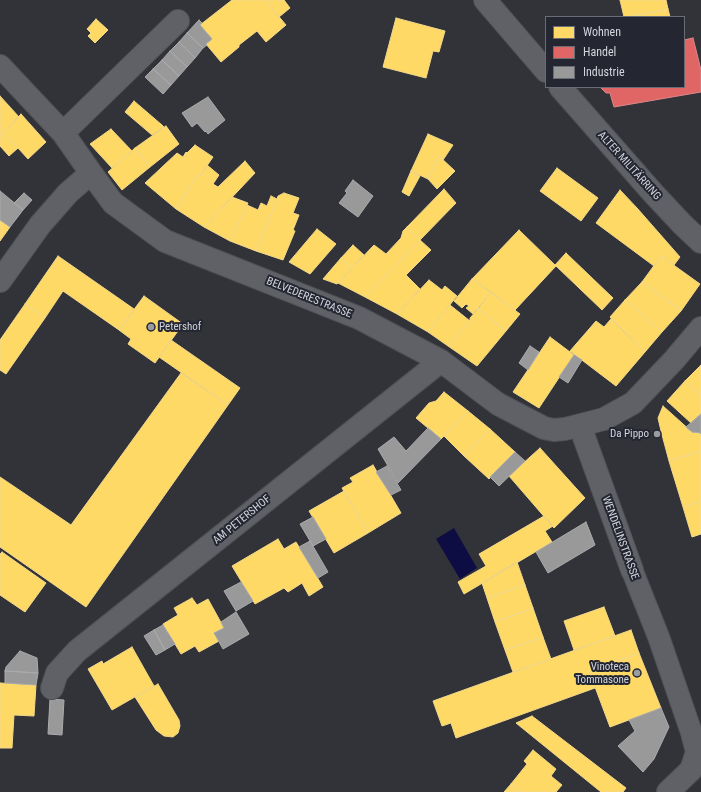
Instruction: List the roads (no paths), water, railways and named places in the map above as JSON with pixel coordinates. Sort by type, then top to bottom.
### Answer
[{"type":"street","points":[[484,0],[545,70]]},
{"type":"street","points":[[63,133],[178,21]]},
{"type":"street","name":"BELVEDERESTRASSE","points":[[0,66],[63,133],[91,174],[114,203],[165,240],[359,318],[441,361],[498,404],[544,428],[554,430],[580,426]]},
{"type":"street","name":"ALTER MILITÄRRING","points":[[561,88],[653,193],[701,242]]},
{"type":"street","points":[[0,282],[40,225],[68,193],[91,174]]},
{"type":"street","points":[[580,426],[604,419],[633,403],[674,360],[701,328]]},
{"type":"street","name":"AM PETERSHOF","points":[[52,688],[57,673],[77,651],[441,361]]},
{"type":"street","name":"WENDELINSTRASSE","points":[[580,426],[632,570],[659,638],[697,752],[691,770],[668,792]]},
{"type":"place","name":"Petershof","points":[[151,327]]},
{"type":"place","name":"Da Pippo","points":[[657,434]]},
{"type":"place","name":"Vinoteca Tommasone","points":[[637,673]]}]
